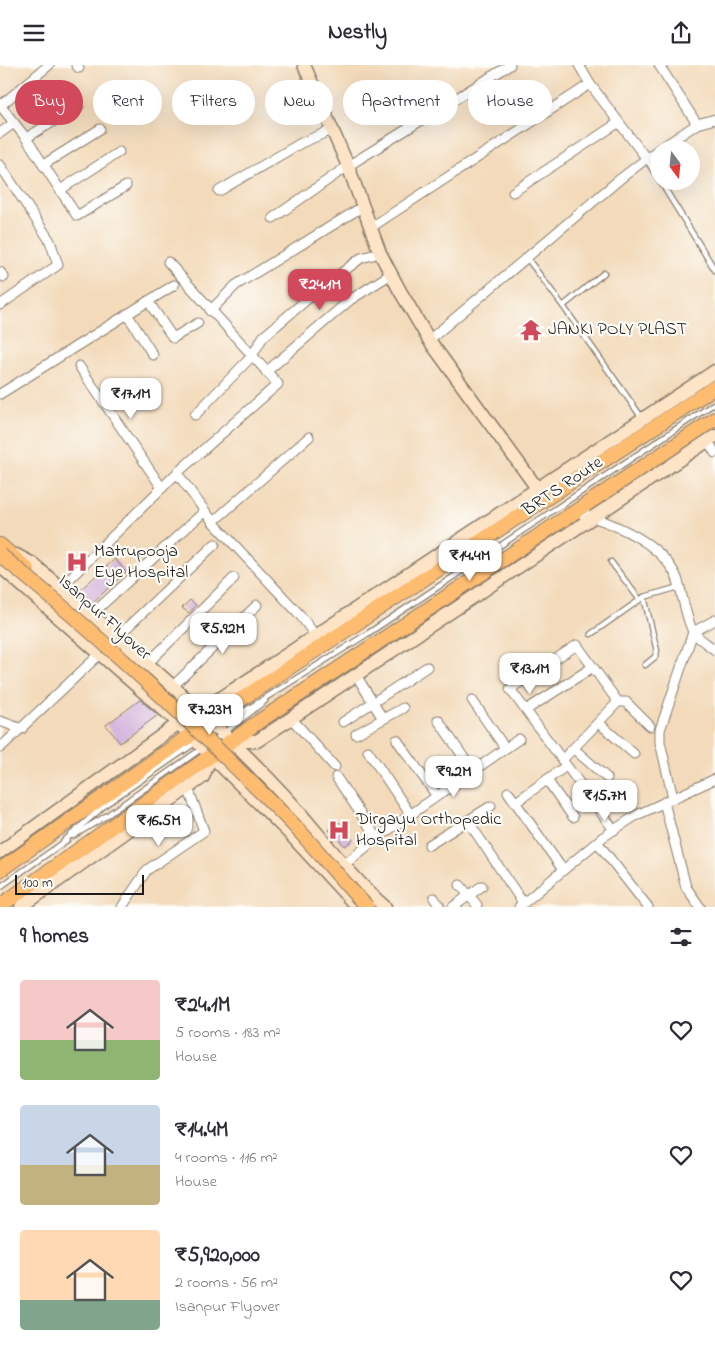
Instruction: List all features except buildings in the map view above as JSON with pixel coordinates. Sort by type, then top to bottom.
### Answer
[{"type":"main road","points":[[0,870],[200,745],[541,494],[715,387]]},
{"type":"main road","points":[[0,906],[220,731],[494,563],[715,419]]},
{"type":"main road","name":"Isanpur Flyover","points":[[0,549],[34,575],[194,717],[230,756],[291,814],[374,907]]},
{"type":"main road","name":"Isanpur Flyover","points":[[0,549],[190,721],[287,818],[367,907]]},
{"type":"street","points":[[50,65],[0,105],[26,138],[77,216],[126,186]]},
{"type":"street","points":[[304,65],[348,166],[380,253],[391,274],[429,340],[541,494]]},
{"type":"street","points":[[273,218],[348,166],[510,65]]},
{"type":"street","points":[[579,65],[618,123],[646,158]]},
{"type":"street","points":[[659,65],[697,123]]},
{"type":"street","points":[[370,228],[590,84]]},
{"type":"street","points":[[672,140],[697,123],[715,119]]},
{"type":"street","points":[[0,133],[14,123]]},
{"type":"street","points":[[513,192],[618,123]]},
{"type":"street","points":[[26,138],[47,125]]},
{"type":"street","points":[[44,165],[100,129]]},
{"type":"street","points":[[219,191],[301,143],[332,130]]},
{"type":"street","points":[[60,190],[119,152]]},
{"type":"street","points":[[429,340],[650,155]]},
{"type":"street","points":[[0,165],[50,241],[58,265],[0,305]]},
{"type":"street","points":[[210,311],[236,285],[362,207]]},
{"type":"street","points":[[195,415],[252,357],[263,337],[311,296],[361,258],[380,253]]},
{"type":"street","points":[[60,588],[178,473],[278,384],[210,311],[168,262]]},
{"type":"street","points":[[266,372],[350,300],[391,274]]},
{"type":"street","points":[[0,394],[174,285]]},
{"type":"street","points":[[148,301],[173,338],[198,323]]},
{"type":"street","points":[[127,314],[153,355]]},
{"type":"street","points":[[80,366],[162,488]]},
{"type":"street","points":[[0,852],[198,710],[221,698],[315,635],[541,494],[642,419],[715,371]]},
{"type":"street","points":[[213,522],[309,437]]},
{"type":"street","points":[[21,907],[203,777],[504,575],[712,439],[715,453]]},
{"type":"street","points":[[633,472],[641,485]]},
{"type":"street","points":[[178,473],[213,522],[300,615],[315,635]]},
{"type":"street","points":[[91,615],[205,511]]},
{"type":"street","points":[[572,511],[628,532],[660,555],[676,576],[693,632],[715,650]]},
{"type":"street","points":[[116,638],[215,544]]},
{"type":"street","points":[[0,549],[33,564],[198,710],[286,797],[344,865],[384,907]]},
{"type":"street","points":[[494,563],[504,575]]},
{"type":"street","points":[[0,566],[102,653],[179,723],[288,831],[358,907]]},
{"type":"street","points":[[146,665],[234,578]]},
{"type":"street","points":[[172,687],[257,605]]},
{"type":"street","points":[[700,907],[686,887],[668,800],[660,730],[693,632],[715,621]]},
{"type":"street","points":[[614,830],[510,689],[578,645],[618,702]]},
{"type":"street","points":[[0,747],[22,729],[102,653]]},
{"type":"street","points":[[343,722],[427,667]]},
{"type":"street","points":[[526,710],[593,667]]},
{"type":"street","points":[[356,675],[383,719]]},
{"type":"street","points":[[220,731],[221,698]]},
{"type":"street","points":[[472,701],[505,748]]},
{"type":"street","points":[[516,802],[547,780],[618,702],[626,702],[650,726]]},
{"type":"street","points":[[356,734],[403,707]]},
{"type":"street","points":[[291,718],[335,767]]},
{"type":"street","points":[[438,720],[473,771]]},
{"type":"street","points":[[0,721],[22,729]]},
{"type":"street","points":[[599,723],[634,754]]},
{"type":"street","points":[[220,731],[257,741]]},
{"type":"street","points":[[344,865],[377,838],[436,795],[519,739]]},
{"type":"street","points":[[397,741],[436,795]]},
{"type":"street","points":[[200,745],[203,777]]},
{"type":"street","points":[[574,749],[607,778]]},
{"type":"street","points":[[368,751],[410,814]]},
{"type":"street","points":[[336,777],[377,838]]},
{"type":"street","points":[[468,821],[521,905],[597,843],[637,815],[715,779]]},
{"type":"street","points":[[547,780],[573,817]]},
{"type":"street","points":[[122,907],[147,870],[204,831],[188,788]]},
{"type":"street","points":[[508,792],[563,871]]},
{"type":"street","points":[[429,845],[490,806]]},
{"type":"street","points":[[597,843],[648,907]]},
{"type":"street","points":[[460,885],[477,905]]},
{"type":"street","points":[[453,907],[482,886]]},
{"type":"street","points":[[434,898],[440,907]]},
{"type":"lane","points":[[646,158],[650,165]]},
{"type":"lane","points":[[665,190],[715,270]]},
{"type":"lane","points":[[527,258],[642,419]]},
{"type":"lane","points":[[563,306],[604,273]]},
{"type":"lane","name":"BRTS Route","points":[[220,731],[276,692],[391,619],[715,403]]},
{"type":"lane","points":[[611,562],[642,599],[657,651],[655,657],[645,665]]},
{"type":"lane","points":[[591,634],[642,599],[680,587]]},
{"type":"lane","name":"BRTS Route","points":[[220,731],[276,692]]},
{"type":"lane","points":[[0,887],[64,841],[106,816],[200,745]]},
{"type":"lane","points":[[64,841],[106,804],[200,745]]},
{"type":"place","name":"JANKI POLY PLAST","points":[[531,330]]},
{"type":"place","name":"Matrupooja Eye Hospital","points":[[77,562]]},
{"type":"place","name":"Dirgayu Orthopedic Hospital","points":[[339,830]]}]
